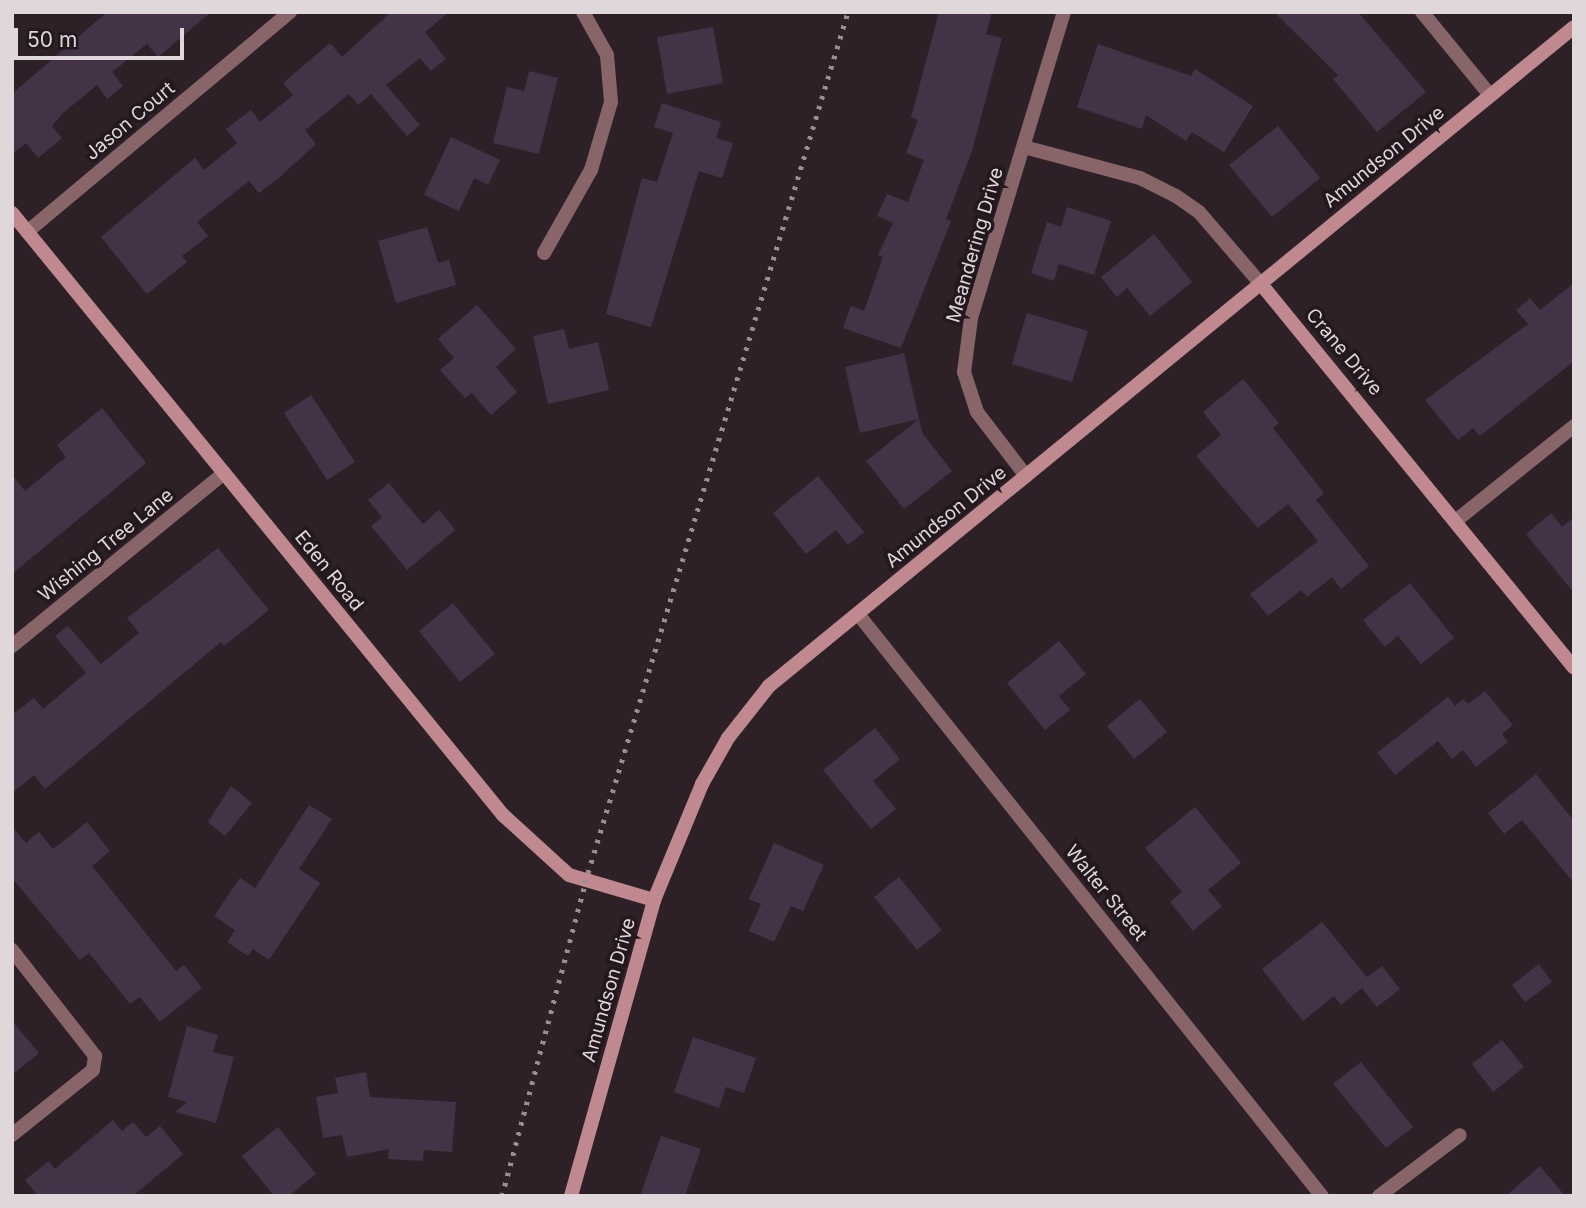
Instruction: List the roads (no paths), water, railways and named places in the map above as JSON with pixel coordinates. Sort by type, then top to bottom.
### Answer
[{"type":"street","name":"Jason Court","points":[[27,232],[290,12]]},
{"type":"street","points":[[544,253],[591,170],[611,102],[607,55],[583,12]]},
{"type":"street","name":"Meandering Drive","points":[[1026,476],[977,412],[964,372],[971,318],[1064,12]]},
{"type":"street","points":[[1422,12],[1490,95]]},
{"type":"street","name":"Amundson Drive","points":[[570,1196],[654,900],[702,784],[728,738],[769,686],[1574,27]]},
{"type":"street","name":"Crane Drive","points":[[1024,146],[1140,178],[1176,196],[1199,212],[1458,519],[1574,668]]},
{"type":"street","name":"Eden Road","points":[[12,213],[503,815],[553,866],[585,883],[654,900]]},
{"type":"street","points":[[1458,519],[1574,426]]},
{"type":"street","name":"Wishing Tree Lane","points":[[12,646],[224,473]]},
{"type":"street","name":"Walter Street","points":[[858,614],[1322,1196]]},
{"type":"street","points":[[12,950],[90,1044],[93,1070],[12,1135]]},
{"type":"street","points":[[1380,1196],[1460,1135]]},
{"type":"railway","points":[[502,1196],[585,883],[848,12]]}]
